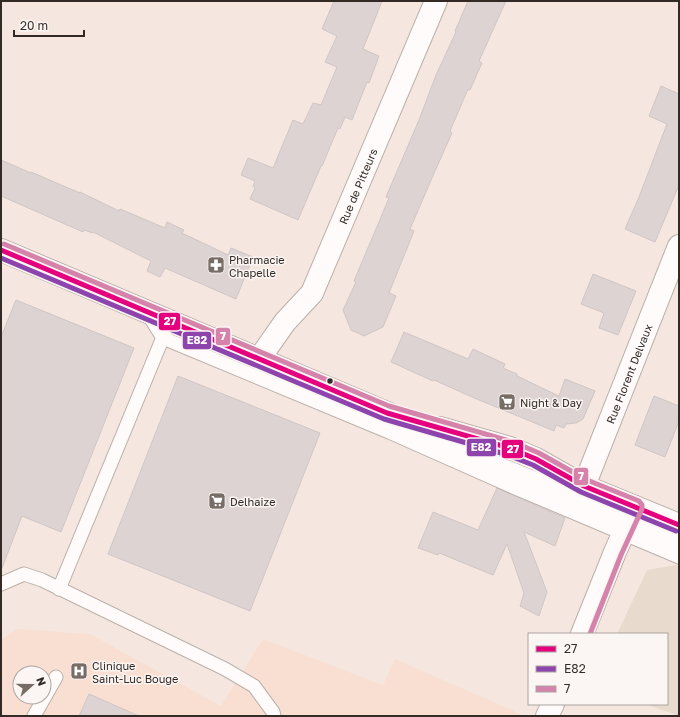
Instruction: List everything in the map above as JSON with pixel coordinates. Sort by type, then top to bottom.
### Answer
[{"type":"main road","name":"Rue de Pitteurs","points":[[259,359],[285,322],[312,293],[436,1]]},
{"type":"main road","name":"Rue Florent Delvaux","points":[[581,493],[679,246]]},
{"type":"main road","points":[[1,250],[147,312],[166,330],[259,359],[387,413],[496,467],[581,493],[629,521],[679,545]]},
{"type":"main road","points":[[629,521],[679,525]]},
{"type":"main road","points":[[582,633],[629,521]]},
{"type":"main road","points":[[547,716],[552,705]]},
{"type":"lane","points":[[59,588],[166,330],[513,487],[629,521],[679,557]]},
{"type":"lane","points":[[1,584],[24,574],[59,588],[225,669],[254,686],[273,712],[274,716]]},
{"type":"lane","points":[[34,716],[56,678]]},
{"type":"shaded area","points":[[676,565],[679,567],[679,716],[648,705],[668,705],[668,633],[617,633],[647,570]]},
{"type":"shaded area","name":"Clinique Saint-Luc Bouge","points":[[18,629],[90,634],[221,706],[263,639],[383,685],[395,659],[517,713],[521,713],[520,716],[1,716],[1,639]]},
{"type":"building","points":[[334,1],[382,1],[363,49],[379,56],[369,83],[367,82],[352,120],[345,117],[340,129],[338,128],[298,220],[250,199],[255,188],[253,186],[255,181],[241,175],[248,158],[273,168],[293,120],[303,124],[313,103],[321,105],[337,67],[325,62],[337,36],[322,29]]},
{"type":"building","points":[[468,1],[506,1],[479,61],[482,63],[470,90],[468,89],[450,131],[452,133],[410,229],[414,231],[389,293],[396,296],[383,327],[364,336],[351,330],[343,310],[356,282],[354,281],[389,198],[386,197]]},
{"type":"building","points":[[661,86],[679,94],[679,185],[655,242],[625,229],[667,124],[649,116]]},
{"type":"building","points":[[1,160],[80,192],[119,211],[120,209],[165,228],[167,222],[184,230],[182,233],[228,255],[231,248],[253,257],[236,299],[165,268],[160,277],[147,271],[151,261],[93,232],[84,230],[83,232],[1,196]]},
{"type":"building","points":[[593,274],[636,291],[618,335],[599,328],[604,313],[581,304]]},
{"type":"building","points":[[16,300],[134,348],[61,532],[22,516],[2,568],[1,337]]},
{"type":"building","points":[[404,332],[468,359],[473,349],[505,364],[503,368],[517,374],[517,376],[559,396],[565,379],[595,391],[583,419],[576,423],[566,424],[564,428],[556,425],[554,431],[391,362]]},
{"type":"building","points":[[178,376],[320,433],[250,611],[108,554]]},
{"type":"building","points":[[654,396],[679,406],[679,421],[665,457],[635,445]]},
{"type":"building","points":[[497,488],[565,518],[555,546],[524,532],[547,592],[539,616],[520,606],[524,593],[507,544],[493,575],[439,553],[438,555],[418,548],[433,512],[478,530]]},
{"type":"building","points":[[89,694],[139,716],[79,716]]},
{"type":"transit line","name":"7","points":[[4,244],[389,406],[513,442],[539,453],[587,480],[639,501],[642,505],[642,509],[621,555],[590,633]]},
{"type":"transit line","name":"27","points":[[1,250],[387,413],[510,448],[536,459],[584,486],[679,525]]},
{"type":"transit line","name":"E82","points":[[1,258],[384,419],[508,455],[533,465],[581,492],[676,531]]},
{"type":"place","name":"Pharmacie Chapelle","points":[[216,265]]},
{"type":"place","name":"Night & Day","points":[[507,402]]},
{"type":"place","name":"Delhaize","points":[[217,501]]},
{"type":"place","name":"Clinique Saint-Luc Bouge","points":[[79,671]]}]
